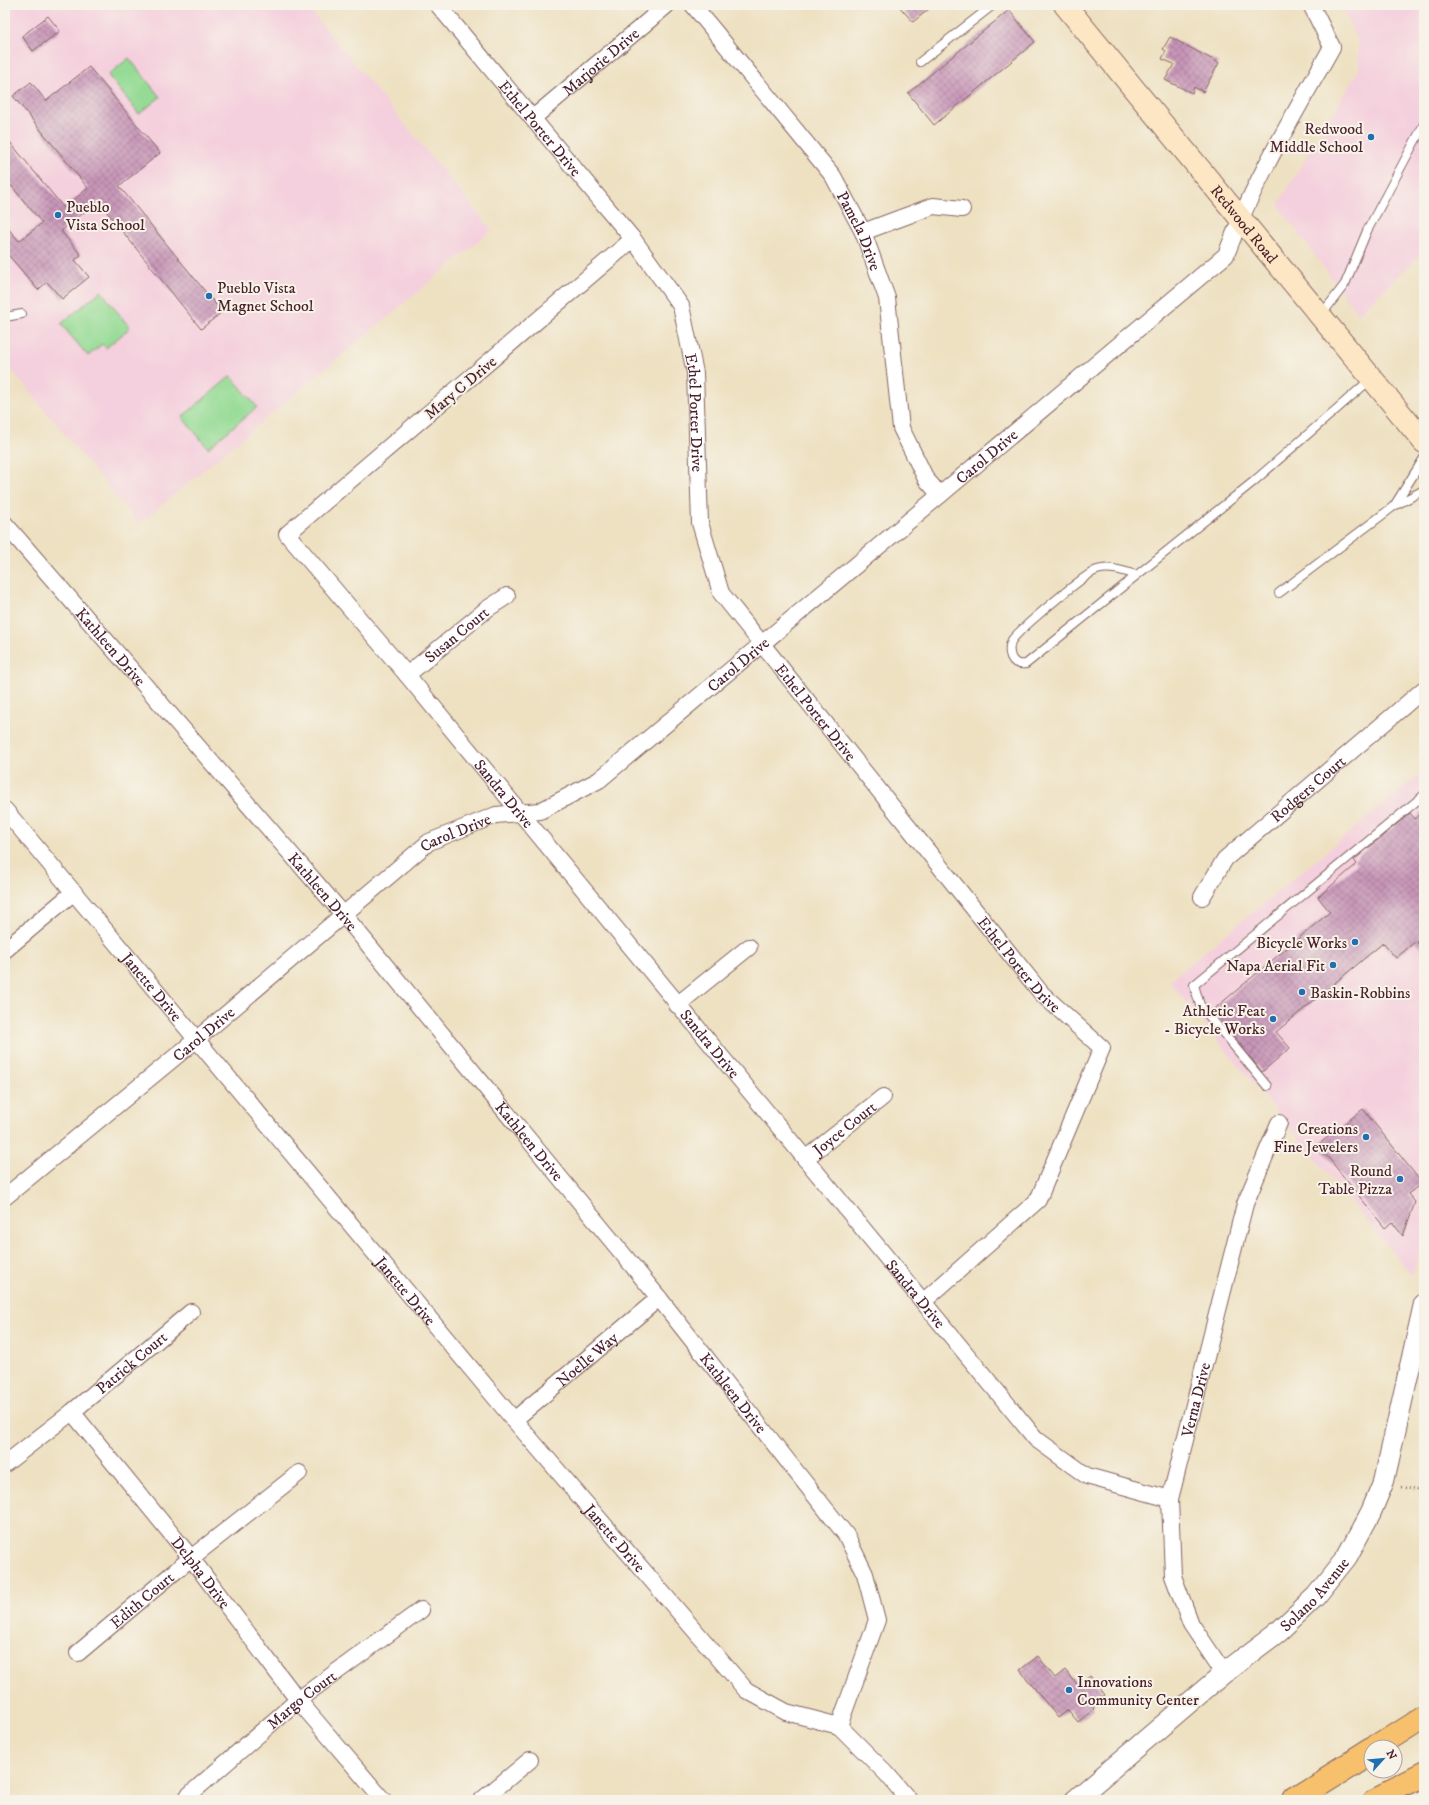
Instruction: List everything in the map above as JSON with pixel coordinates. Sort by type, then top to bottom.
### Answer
[{"type":"highway","points":[[1390,1739],[1424,1717]]},
{"type":"highway","points":[[1293,1800],[1363,1756]]},
{"type":"highway","points":[[1373,1800],[1424,1774]]},
{"type":"main road","name":"Redwood Road","points":[[1065,5],[1424,442]]},
{"type":"street","name":"Ethel Porter Drive","points":[[438,5],[633,239],[681,306],[695,373],[700,523],[721,593],[1042,994],[1102,1048],[1038,1200],[924,1301]]},
{"type":"street","name":"Marjorie Drive","points":[[533,118],[667,5]]},
{"type":"street","name":"Pamela Drive","points":[[693,5],[833,176],[863,232],[888,298],[901,428],[926,479],[940,495]]},
{"type":"street","name":"Carol Drive","points":[[5,1197],[197,1039],[429,842],[496,815],[540,811],[598,780],[1226,255],[1240,217],[1332,47],[1312,5]]},
{"type":"street","points":[[863,232],[933,206],[962,209]]},
{"type":"street","name":"Mary C Drive","points":[[287,534],[633,239]]},
{"type":"street","name":"Kathleen Drive","points":[[5,524],[343,914],[659,1298],[846,1535],[865,1574],[877,1620],[839,1726]]},
{"type":"street","name":"Sandra Drive","points":[[287,534],[407,675],[677,1005],[924,1301],[1036,1440],[1087,1476],[1170,1499]]},
{"type":"street","name":"Susan Court","points":[[407,675],[487,609],[507,596]]},
{"type":"street","name":"Rodgers Court","points":[[1202,897],[1225,859],[1424,689]]},
{"type":"street","name":"Janette Drive","points":[[5,810],[514,1420],[746,1690],[786,1712],[839,1726]]},
{"type":"street","points":[[5,950],[74,892]]},
{"type":"street","points":[[677,1005],[748,947]]},
{"type":"street","name":"Joyce Court","points":[[805,1159],[883,1097]]},
{"type":"street","name":"Verna Drive","points":[[1224,1673],[1191,1624],[1173,1576],[1170,1499],[1246,1204],[1279,1123]]},
{"type":"street","name":"Noelle Way","points":[[514,1420],[659,1298]]},
{"type":"street","name":"Solano Avenue","points":[[1075,1800],[1224,1673],[1278,1632],[1316,1596],[1346,1557],[1371,1512],[1384,1481],[1424,1304]]},
{"type":"street","name":"Patrick Court","points":[[72,1412],[191,1312]]},
{"type":"street","points":[[5,1464],[72,1412]]},
{"type":"street","name":"Delpha Drive","points":[[72,1412],[191,1558],[298,1700],[383,1800]]},
{"type":"street","name":"Edith Court","points":[[78,1652],[191,1558],[299,1473]]},
{"type":"street","name":"Margo Court","points":[[188,1796],[298,1700],[421,1610]]},
{"type":"street","points":[[839,1726],[886,1773],[909,1800]]},
{"type":"street","points":[[482,1800],[530,1760]]},
{"type":"lane","points":[[920,62],[993,5]]},
{"type":"lane","points":[[1320,317],[1344,284],[1366,231],[1424,124]]},
{"type":"lane","points":[[5,317],[22,314]]},
{"type":"lane","points":[[1136,575],[1107,568],[1091,572],[1021,629],[1010,645],[1009,650],[1013,662],[1019,665],[1026,664],[1253,482],[1372,379]]},
{"type":"lane","points":[[1394,506],[1424,458]]},
{"type":"lane","points":[[1279,593],[1394,506],[1424,490]]},
{"type":"lane","points":[[1267,1086],[1200,1005],[1194,984],[1424,795]]},
{"type":"path","points":[[1384,1481],[1409,1489],[1424,1488]]},
{"type":"shaded area","name":"Pueblo Vista Magnet School","points":[[5,5],[306,5],[492,230],[139,524],[5,362]]},
{"type":"shaded area","name":"Redwood Middle School","points":[[1341,5],[1424,5],[1424,252],[1358,314],[1278,205],[1359,69],[1358,42]]},
{"type":"shaded area","points":[[1424,771],[1424,1238],[1412,1276],[1169,981]]},
{"type":"green space","points":[[129,58],[160,97],[139,114],[108,75]]},
{"type":"green space","points":[[101,291],[130,328],[106,348],[102,344],[88,356],[61,324]]},
{"type":"green space","points":[[231,376],[257,407],[208,448],[182,417]]},
{"type":"building","points":[[898,5],[934,5],[913,22]]},
{"type":"building","points":[[1009,10],[1035,42],[934,125],[908,93]]},
{"type":"building","points":[[48,16],[60,31],[33,51],[22,36]]},
{"type":"building","points":[[1170,37],[1219,63],[1203,92],[1194,87],[1192,93],[1165,80],[1174,64],[1162,59],[1166,51],[1163,49]]},
{"type":"building","points":[[89,67],[160,153],[119,186],[222,312],[201,329],[98,201],[61,231],[81,255],[75,260],[89,277],[62,299],[47,282],[38,290],[5,251],[5,225],[19,241],[42,223],[5,178],[5,136],[64,208],[88,188],[13,96],[31,82],[46,101]]},
{"type":"building","name":"Bicycle Works","points":[[1424,811],[1424,951],[1416,941],[1396,958],[1383,943],[1276,1032],[1290,1048],[1262,1072],[1213,1010],[1330,912],[1318,897],[1357,864],[1354,860],[1410,813],[1415,819]]},
{"type":"building","points":[[1363,1109],[1422,1183],[1408,1194],[1415,1202],[1403,1236],[1392,1222],[1385,1228],[1318,1145]]},
{"type":"building","name":"Innovations Community Center","points":[[1038,1656],[1055,1678],[1065,1670],[1078,1685],[1090,1675],[1105,1695],[1092,1705],[1094,1709],[1078,1722],[1068,1710],[1058,1718],[1020,1670]]},
{"type":"place","name":"Redwood Middle School","points":[[1371,137]]},
{"type":"place","name":"Pueblo Vista School","points":[[58,215]]},
{"type":"place","name":"Pueblo Vista Magnet School","points":[[209,296]]},
{"type":"place","name":"Bicycle Works","points":[[1355,942]]},
{"type":"place","name":"Napa Aerial Fit","points":[[1333,965]]},
{"type":"place","name":"Baskin-Robbins","points":[[1302,992]]},
{"type":"place","name":"Athletic Feat - Bicycle Works","points":[[1273,1019]]},
{"type":"place","name":"Creations Fine Jewelers","points":[[1366,1137]]},
{"type":"place","name":"Round Table Pizza","points":[[1400,1179]]},
{"type":"place","name":"Innovations Community Center","points":[[1069,1690]]}]
